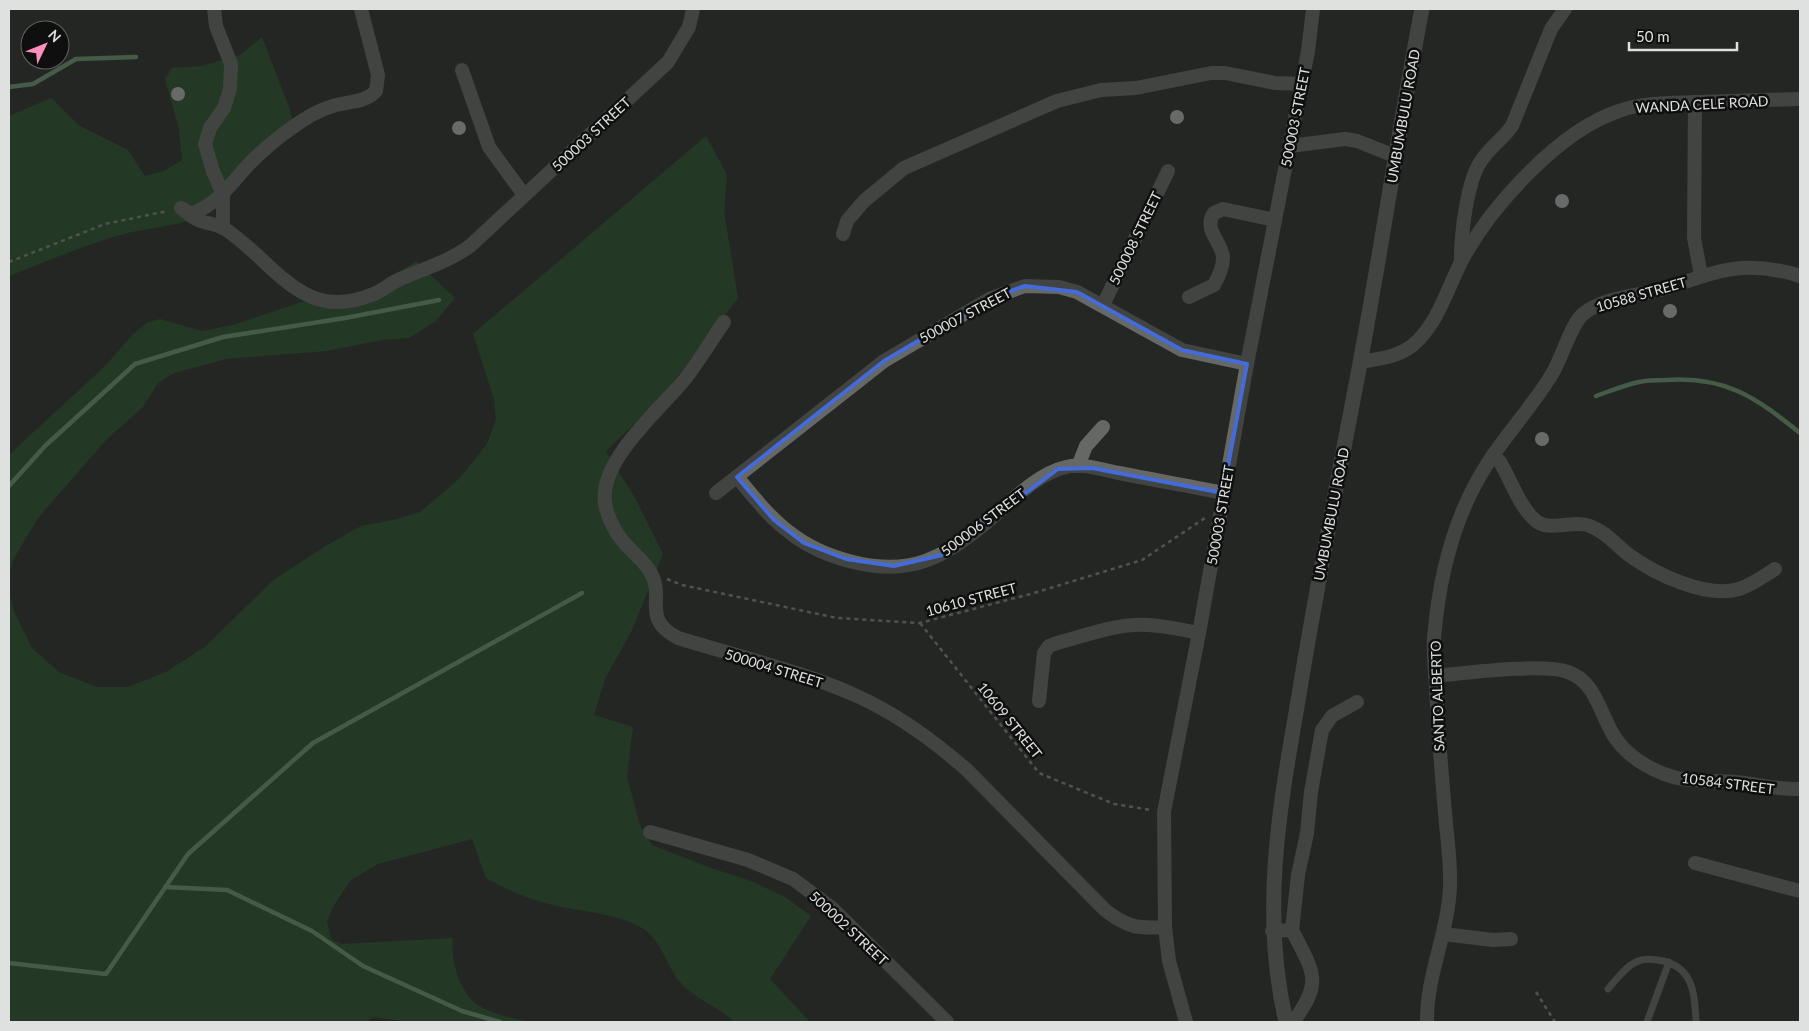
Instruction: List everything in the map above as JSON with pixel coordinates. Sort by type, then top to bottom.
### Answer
[{"type":"main road","name":"UMBUMBULU ROAD","points":[[1286,1022],[1277,976],[1272,931],[1275,846],[1286,764],[1360,362],[1422,9]]},
{"type":"street","points":[[181,208],[197,220],[223,228],[223,195],[213,172],[205,144],[210,128],[224,108],[230,89],[230,64],[216,26],[214,9]]},
{"type":"street","points":[[181,208],[191,214],[223,195],[249,164],[294,127],[330,106],[364,100],[376,91],[378,75],[361,9]]},
{"type":"street","name":"500003 STREET","points":[[223,228],[292,287],[314,300],[332,302],[372,295],[397,280],[445,261],[470,246],[668,62],[689,27],[693,9]]},
{"type":"street","name":"500003 STREET","points":[[1186,1022],[1174,983],[1165,927],[1163,882],[1164,813],[1199,633],[1247,364],[1302,84],[1313,9]]},
{"type":"street","points":[[1461,262],[1462,233],[1476,172],[1486,154],[1504,138],[1512,126],[1551,29],[1565,9]]},
{"type":"street","points":[[462,70],[488,147],[524,196]]},
{"type":"street","points":[[843,234],[847,222],[864,201],[904,168],[1057,101],[1101,90],[1136,88],[1211,73],[1225,73],[1275,83],[1302,84]]},
{"type":"street","name":"WANDA CELE ROAD","points":[[1360,362],[1389,357],[1414,345],[1432,320],[1474,239],[1491,216],[1526,176],[1579,133],[1619,110],[1666,103],[1800,99]]},
{"type":"street","points":[[1695,102],[1694,238],[1701,275]]},
{"type":"street","points":[[1290,146],[1345,139],[1357,141],[1395,156]]},
{"type":"street","name":"500008 STREET","points":[[1103,305],[1168,171]]},
{"type":"street","points":[[1189,297],[1210,289],[1217,280],[1222,266],[1221,250],[1214,238],[1210,224],[1214,213],[1224,209],[1275,220]]},
{"type":"street","name":"10588 STREET","points":[[1568,342],[1580,316],[1603,302],[1666,288],[1701,275],[1751,268],[1770,269],[1800,276]]},
{"type":"street","name":"500007 STREET","points":[[716,493],[884,361],[991,298],[1025,286],[1043,285],[1077,292],[1103,305],[1167,344],[1182,350],[1247,364]]},
{"type":"street","points":[[651,572],[621,539],[612,524],[606,507],[605,486],[620,455],[685,378],[724,322]]},
{"type":"street","name":"SANTO ALBERTO","points":[[1427,1022],[1428,1000],[1448,907],[1450,866],[1437,728],[1434,656],[1442,584],[1452,543],[1472,489],[1493,455],[1550,377],[1568,342]]},
{"type":"street","points":[[1078,466],[1083,451],[1102,427]]},
{"type":"street","points":[[1493,455],[1500,462],[1529,514],[1536,522],[1544,525],[1578,522],[1588,524],[1608,536],[1650,570],[1705,589],[1720,592],[1745,586],[1775,569]]},
{"type":"street","name":"500006 STREET","points":[[737,477],[774,520],[804,543],[846,559],[894,566],[924,562],[942,554],[1040,479],[1058,470],[1078,466],[1223,493]]},
{"type":"street","name":"500004 STREET","points":[[651,572],[655,586],[655,615],[670,634],[832,686],[858,696],[896,717],[946,752],[967,770],[1105,910],[1128,925],[1148,928],[1165,927]]},
{"type":"street","points":[[1039,701],[1044,653],[1049,646],[1056,643],[1106,629],[1130,625],[1150,625],[1199,633]]},
{"type":"street","name":"10584 STREET","points":[[1435,676],[1526,669],[1553,669],[1569,672],[1589,687],[1617,740],[1633,757],[1660,771],[1682,779],[1800,789]]},
{"type":"street","points":[[1293,1022],[1309,997],[1314,980],[1310,966],[1292,930],[1298,876],[1307,832],[1311,792],[1322,730],[1332,716],[1357,702]]},
{"type":"street","name":"500002 STREET","points":[[650,832],[748,860],[793,879],[832,908],[947,1022]]},
{"type":"street","points":[[1695,863],[1800,891]]},
{"type":"street","points":[[1272,931],[1292,930]]},
{"type":"street","points":[[1443,934],[1492,940],[1511,939]]},
{"type":"lane","points":[[1608,988],[1636,962],[1651,959],[1669,962],[1683,971],[1692,982],[1696,1022]]},
{"type":"lane","points":[[1647,1022],[1669,962]]},
{"type":"path","points":[[9,262],[105,224],[181,208]]},
{"type":"path","name":"10610 STREET","points":[[651,572],[682,585],[837,618],[920,623],[1034,593],[1142,560],[1221,507]]},
{"type":"path","name":"10609 STREET","points":[[920,623],[1039,773],[1114,804],[1164,813]]},
{"type":"path","points":[[1536,992],[1555,1022]]},
{"type":"highlighted area","points":[[1025,286],[1077,292],[1182,350],[1247,364],[1223,493],[1092,468],[1058,469],[942,555],[894,566],[846,559],[804,543],[774,520],[737,477],[884,361],[991,298]]},
{"type":"green space","points":[[262,37],[289,107],[295,131],[274,148],[235,189],[215,207],[194,219],[109,238],[9,276],[9,116],[51,98],[80,126],[128,150],[145,176],[164,171],[182,160],[179,129],[165,79],[172,68],[202,66],[240,55]]},
{"type":"green space","points":[[706,136],[727,175],[724,211],[738,298],[660,399],[606,451],[635,498],[663,554],[632,630],[605,679],[594,715],[633,727],[627,777],[640,825],[652,845],[751,881],[785,897],[811,916],[770,979],[810,1022],[734,1022],[721,1011],[699,998],[679,981],[656,941],[645,930],[618,918],[536,900],[516,893],[486,878],[472,839],[378,864],[351,880],[334,905],[327,921],[331,939],[342,944],[453,938],[453,957],[458,977],[467,994],[474,1002],[492,1012],[529,1022],[409,1022],[374,1017],[366,1022],[9,1022],[9,591],[14,612],[32,648],[59,672],[96,687],[128,687],[166,672],[206,646],[272,581],[324,547],[361,526],[393,520],[420,512],[459,479],[487,444],[496,419],[494,399],[473,334]]},
{"type":"green space","points":[[416,261],[455,298],[436,321],[409,338],[382,340],[326,351],[226,359],[174,373],[158,383],[143,407],[106,440],[38,518],[13,560],[9,576],[9,455],[106,365],[132,335],[148,322],[160,319],[202,331],[233,325],[301,302],[367,293]]},
{"type":"building","points":[[175,87],[181,87],[185,94],[181,101],[175,101],[171,97],[171,91]]},
{"type":"building","points":[[1174,110],[1180,110],[1184,117],[1180,124],[1174,124],[1170,120],[1170,114]]},
{"type":"building","points":[[456,121],[462,121],[466,128],[462,135],[456,135],[452,131],[452,125]]},
{"type":"building","points":[[1559,194],[1565,194],[1569,201],[1565,208],[1559,208],[1555,204],[1555,198]]},
{"type":"building","points":[[1667,304],[1673,304],[1677,311],[1673,318],[1667,318],[1663,314],[1663,308]]},
{"type":"building","points":[[1539,432],[1545,432],[1549,439],[1545,446],[1539,446],[1535,442],[1535,436]]},
{"type":"waterway","points":[[9,87],[33,84],[76,59],[136,57]]},
{"type":"waterway","points":[[9,486],[45,446],[135,364],[223,337],[345,318],[439,300]]},
{"type":"waterway","points":[[1596,396],[1646,381],[1687,380],[1706,382],[1723,386],[1754,399],[1800,433]]},
{"type":"waterway","points":[[9,963],[106,974],[188,854],[313,743],[582,593]]},
{"type":"waterway","points":[[165,887],[227,890],[312,931],[363,966],[462,1011],[500,1022]]}]
